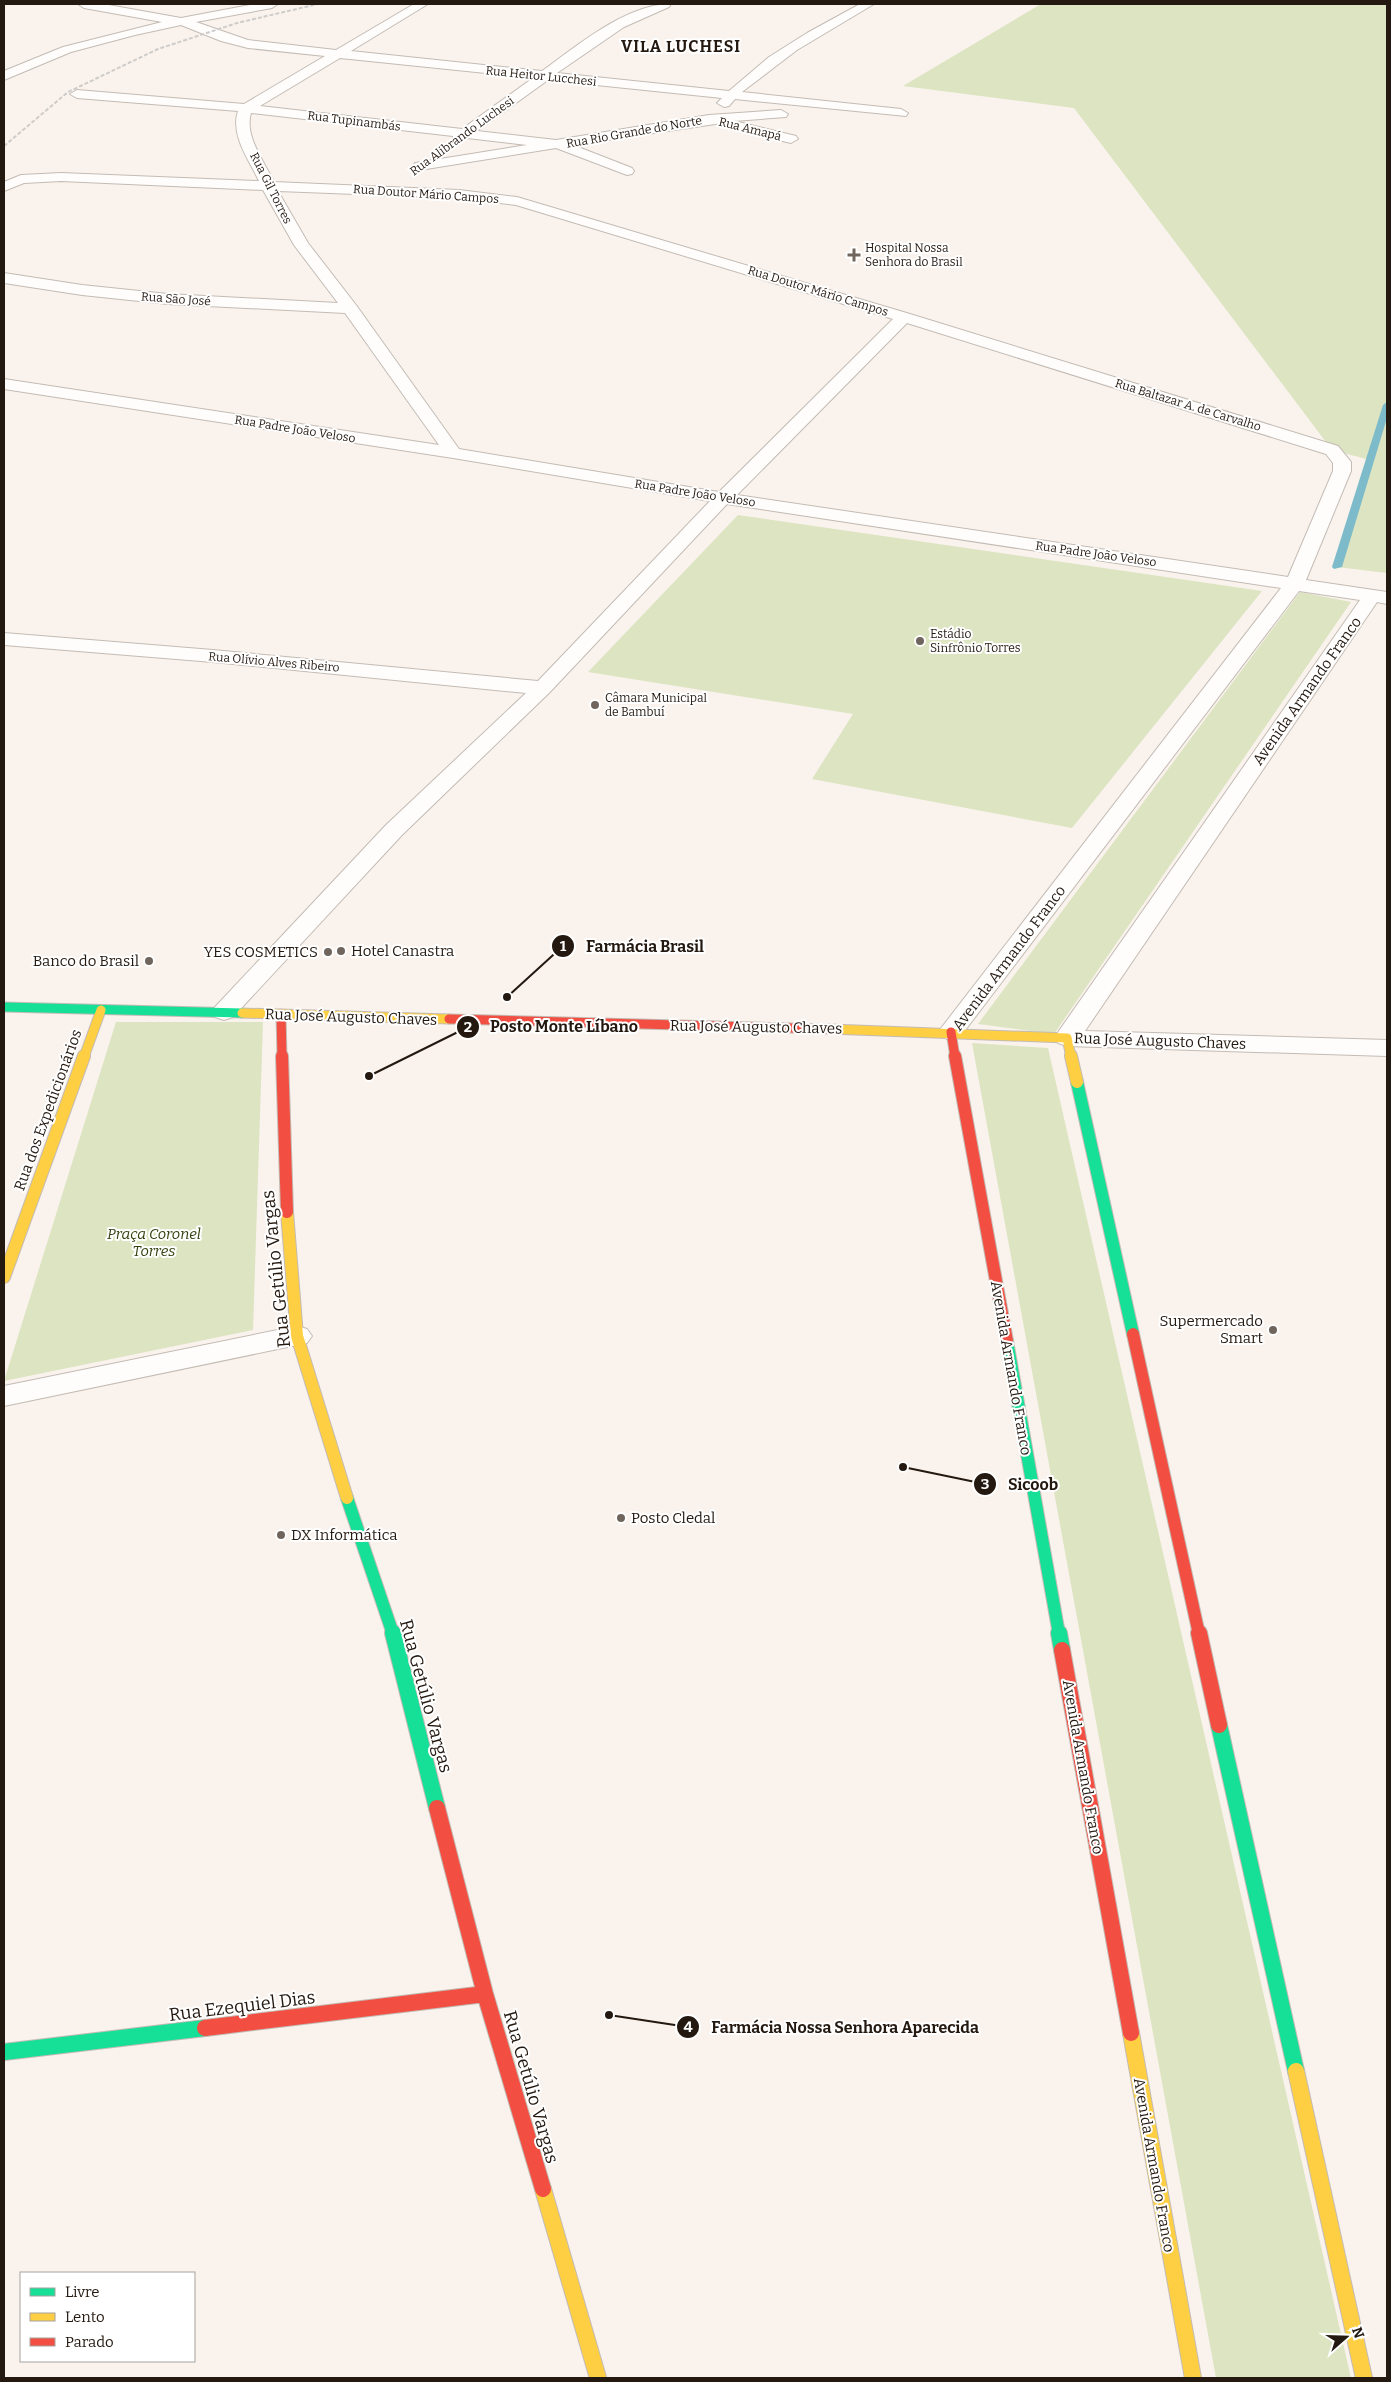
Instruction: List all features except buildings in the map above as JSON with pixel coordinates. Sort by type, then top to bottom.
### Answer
[{"type":"street","points":[[84,4],[185,22]]},
{"type":"street","points":[[4,76],[32,61],[105,39],[272,4]]},
{"type":"street","points":[[246,108],[422,4]]},
{"type":"street","name":"Rua Alibrando Luchesi","points":[[386,191],[543,76],[620,24],[666,4]]},
{"type":"street","points":[[709,119],[731,95],[785,53],[815,33],[868,4]]},
{"type":"street","name":"Rua Heitor Lucchesi","points":[[185,22],[226,38],[248,44],[901,113]]},
{"type":"street","points":[[4,60],[32,61]]},
{"type":"street","name":"Rua Tupinambás","points":[[77,94],[246,108],[558,144],[627,171]]},
{"type":"street","name":"Rua Gil Torres","points":[[246,108],[242,120],[243,134],[270,185],[282,213],[302,245],[350,308],[453,453]]},
{"type":"street","name":"Rua Rio Grande do Norte","points":[[420,166],[709,119],[850,108]]},
{"type":"street","name":"Rua Amapá","points":[[709,119],[791,139]]},
{"type":"street","name":"Rua Doutor Mário Campos","points":[[4,187],[21,179],[61,177],[489,196],[517,201],[904,317]]},
{"type":"street","name":"Rua São José","points":[[4,278],[82,290],[168,299],[350,308]]},
{"type":"street","points":[[224,1012],[394,830],[543,688],[723,498],[904,317]]},
{"type":"street","name":"Rua Baltazar A. de Carvalho","points":[[904,317],[1332,450],[1342,462],[1342,471],[1295,584]]},
{"type":"street","name":"Rua Padre João Veloso","points":[[4,384],[453,453],[723,498],[1380,597]]},
{"type":"street","name":"Avenida Armando Franco","points":[[1193,2378],[951,1032],[1295,584]]},
{"type":"street","name":"Avenida Armando Franco","points":[[1067,1038],[1380,597]]},
{"type":"street","name":"Rua Olívio Alves Ribeiro","points":[[4,640],[213,656],[543,688]]},
{"type":"street","name":"Rua José Augusto Chaves","points":[[4,1007],[951,1032],[1067,1038],[1387,1048]]},
{"type":"street","name":"Rua dos Expedicionários","points":[[4,1277],[101,1010]]},
{"type":"street","name":"Rua Getúlio Vargas","points":[[281,1014],[284,1172],[297,1336],[347,1498],[390,1624],[485,1994],[598,2378]]},
{"type":"street","points":[[1067,1038],[1364,2378]]},
{"type":"street","points":[[4,1396],[297,1336]]},
{"type":"street","name":"Rua Ezequiel Dias","points":[[4,2052],[485,1994]]},
{"type":"green space","points":[[1041,4],[1387,4],[1387,573],[1337,567],[1370,460],[1332,450],[1074,108],[903,86]]},
{"type":"green space","name":"Estádio Sinfrônio Torres","points":[[738,515],[1262,591],[1072,828],[812,779],[853,714],[588,672]]},
{"type":"green space","points":[[1300,592],[1351,602],[1054,1034],[978,1024]]},
{"type":"green space","name":"Praça Coronel Torres","points":[[116,1022],[263,1022],[253,1330],[4,1381]]},
{"type":"green space","points":[[972,1043],[1048,1048],[1351,2378],[1216,2378]]},
{"type":"waterway","points":[[1337,567],[1387,405]]},
{"type":"railway","points":[[4,146],[68,92],[158,49],[237,23],[318,4]]},
{"type":"traffic: fast","points":[[4,1007],[242,1013]]},
{"type":"traffic: fast","points":[[1077,1082],[1133,1334]]},
{"type":"traffic: fast","points":[[1007,1341],[1062,1650]]},
{"type":"traffic: fast","points":[[347,1498],[390,1623],[437,1808]]},
{"type":"traffic: fast","points":[[1219,1725],[1296,2071]]},
{"type":"traffic: fast","points":[[4,2052],[205,2028]]},
{"type":"traffic: slow","points":[[4,1277],[101,1010]]},
{"type":"traffic: slow","points":[[242,1013],[449,1019]]},
{"type":"traffic: slow","points":[[830,1029],[1067,1038],[1077,1082]]},
{"type":"traffic: slow","points":[[287,1212],[297,1336],[347,1498]]},
{"type":"traffic: slow","points":[[1131,2033],[1193,2378]]},
{"type":"traffic: slow","points":[[1296,2071],[1364,2378]]},
{"type":"traffic: slow","points":[[543,2189],[598,2378]]},
{"type":"traffic: jam","points":[[281,1014],[284,1172],[287,1212]]},
{"type":"traffic: jam","points":[[449,1019],[830,1029]]},
{"type":"traffic: jam","points":[[951,1032],[1007,1341]]},
{"type":"traffic: jam","points":[[1133,1334],[1219,1725]]},
{"type":"traffic: jam","points":[[1062,1650],[1131,2033]]},
{"type":"traffic: jam","points":[[437,1808],[485,1994],[543,2189]]},
{"type":"traffic: jam","points":[[205,2028],[485,1994]]},
{"type":"place","name":"Hospital Nossa Senhora do Brasil","points":[[854,255]]},
{"type":"place","name":"Estádio Sinfrônio Torres","points":[[920,641]]},
{"type":"place","name":"Câmara Municipal de Bambuí","points":[[595,705]]},
{"type":"place","name":"Hotel Canastra","points":[[341,951]]},
{"type":"place","name":"YES COSMETICS","points":[[328,952]]},
{"type":"place","name":"Banco do Brasil","points":[[149,961]]},
{"type":"place","name":"Farmácia Brasil","points":[[507,997]]},
{"type":"place","name":"Posto Monte Líbano","points":[[369,1076]]},
{"type":"place","name":"Supermercado Smart","points":[[1273,1330]]},
{"type":"place","name":"Sicoob","points":[[903,1467]]},
{"type":"place","name":"Posto Cledal","points":[[621,1518]]},
{"type":"place","name":"DX Informática","points":[[281,1535]]},
{"type":"place","name":"Farmácia Nossa Senhora Aparecida","points":[[609,2015]]},
{"type":"district","name":"VILA LUCHESI","points":[[681,46]]}]
